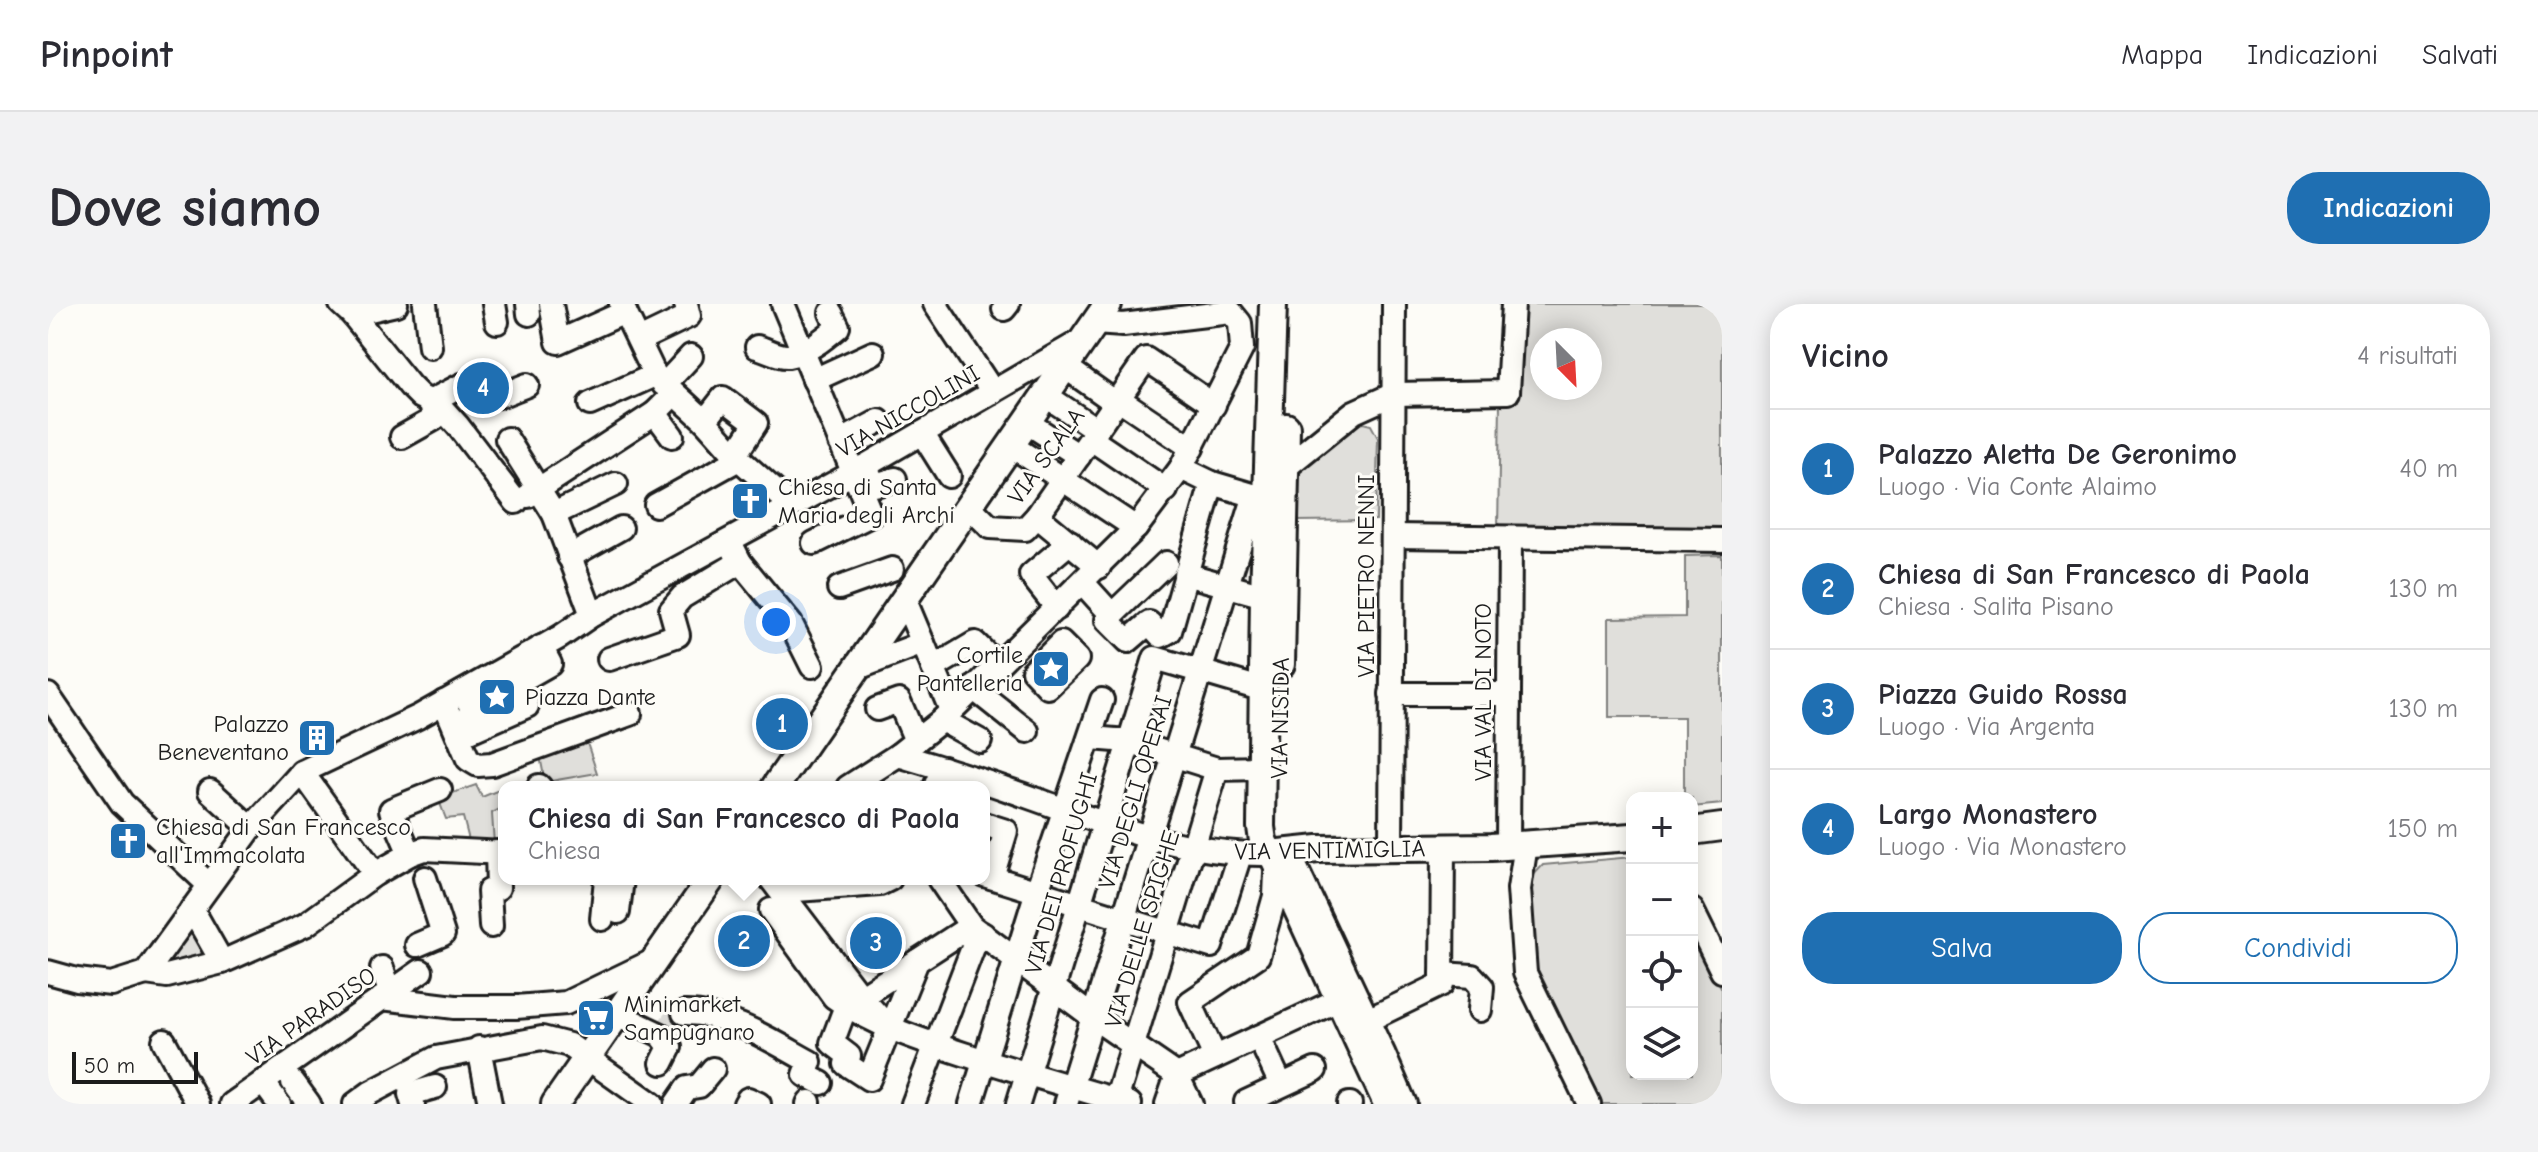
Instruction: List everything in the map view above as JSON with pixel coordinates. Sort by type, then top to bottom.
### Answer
[{"type":"main road","name":"VIA NISIDA","points":[[1273,304],[1261,497],[1264,596],[1261,827],[1263,841],[1278,858]]},
{"type":"main road","name":"VIA NISIDA","points":[[1278,858],[1288,304]]},
{"type":"main road","points":[[779,781],[1094,323]]},
{"type":"main road","points":[[1698,830],[1722,827]]},
{"type":"main road","name":"VIA VENTIMIGLIA","points":[[1278,858],[1318,849],[1517,845],[1626,837]]},
{"type":"main road","points":[[555,1104],[655,960],[700,885]]},
{"type":"street","points":[[396,304],[359,308],[410,386],[421,397],[439,405],[516,502],[548,504],[616,484]]},
{"type":"street","points":[[425,304],[430,347]]},
{"type":"street","points":[[551,304],[558,342],[623,308],[664,385],[792,506]]},
{"type":"street","points":[[935,304],[993,392]]},
{"type":"street","name":"VIA PIETRO NENNI","points":[[1391,848],[1394,304]]},
{"type":"street","points":[[1286,467],[1354,412],[1394,394],[1508,392],[1513,304]]},
{"type":"street","points":[[776,306],[802,351],[840,442],[875,485],[895,479]]},
{"type":"street","points":[[857,781],[907,748],[946,715],[1136,528],[1181,468],[1242,348],[1240,323],[1231,312],[1205,309],[1123,325],[1094,323]]},
{"type":"street","points":[[639,340],[688,310]]},
{"type":"street","points":[[757,347],[786,356],[802,351],[838,327],[831,313]]},
{"type":"street","name":"VIA NICCOLINI","points":[[302,772],[459,701],[592,615],[993,392],[1094,323]]},
{"type":"street","points":[[814,380],[873,353]]},
{"type":"street","points":[[548,504],[655,413],[664,385],[691,356]]},
{"type":"street","name":"VIA SCALA","points":[[969,506],[990,527],[1025,529],[1146,359],[1214,405]]},
{"type":"street","points":[[1064,366],[1192,448]]},
{"type":"street","points":[[431,401],[462,385],[482,379],[499,396],[527,385]]},
{"type":"street","points":[[590,404],[664,385]]},
{"type":"street","points":[[656,505],[737,457],[756,423],[716,392],[705,421]]},
{"type":"street","points":[[1045,395],[1089,442]]},
{"type":"street","points":[[402,437],[434,419],[431,401]]},
{"type":"street","points":[[655,413],[672,436]]},
{"type":"street","points":[[840,442],[879,421]]},
{"type":"street","points":[[1028,423],[1089,442],[1166,490]]},
{"type":"street","points":[[922,433],[949,476]]},
{"type":"street","points":[[507,439],[548,504],[592,615]]},
{"type":"street","points":[[1012,446],[1136,528]]},
{"type":"street","points":[[1181,468],[1212,483],[1261,497]]},
{"type":"street","points":[[814,543],[871,515],[859,469]]},
{"type":"street","name":"VIA DEI PROFUGHI","points":[[1018,1104],[1158,647],[1170,631],[1176,569],[1212,483]]},
{"type":"street","name":"VIA DEGLI OPERAI","points":[[1069,1095],[1227,585],[1261,497]]},
{"type":"street","points":[[1037,516],[1070,542],[1112,615]]},
{"type":"street","points":[[569,557],[621,528]]},
{"type":"street","points":[[1393,536],[1722,540]]},
{"type":"street","name":"VIA VAL DI NOTO","points":[[1510,539],[1508,694],[1525,973],[1589,1104]]},
{"type":"street","points":[[730,540],[740,562],[791,624],[812,666]]},
{"type":"street","points":[[1057,608],[1028,570],[1070,542]]},
{"type":"street","points":[[609,659],[678,635],[671,610],[682,597],[740,562]]},
{"type":"street","points":[[839,588],[892,569]]},
{"type":"street","points":[[1264,596],[1176,569],[1107,620],[1128,641],[1149,623],[1158,647],[1200,672],[1264,690]]},
{"type":"street","points":[[904,598],[933,668],[946,715],[980,741]]},
{"type":"street","points":[[1024,641],[1044,660]]},
{"type":"street","points":[[855,669],[923,643]]},
{"type":"street","points":[[933,668],[975,643],[997,665]]},
{"type":"street","points":[[459,701],[469,715],[470,731],[527,706],[518,682],[550,664],[541,647]]},
{"type":"street","points":[[973,688],[1027,731]]},
{"type":"street","points":[[1391,694],[1508,694]]},
{"type":"street","points":[[48,695],[122,803],[209,885]]},
{"type":"street","points":[[971,1104],[1037,891],[1102,700]]},
{"type":"street","points":[[459,701],[461,745],[468,759],[478,765],[492,764],[630,714]]},
{"type":"street","points":[[877,709],[899,701],[907,748]]},
{"type":"street","points":[[1091,738],[1128,741],[1217,769],[1261,768]]},
{"type":"street","name":"VIA VENTIMIGLIA","points":[[907,748],[939,777]]},
{"type":"street","name":"VIA DELLE SPIGHE","points":[[1120,1103],[1134,1046],[1217,769]]},
{"type":"street","points":[[146,973],[251,828],[302,772],[375,874]]},
{"type":"street","points":[[410,854],[391,810],[440,790]]},
{"type":"street","name":"VIA VENTIMIGLIA","points":[[990,790],[1193,848],[1278,858]]},
{"type":"street","points":[[210,791],[251,828]]},
{"type":"street","points":[[990,826],[1006,831],[990,871]]},
{"type":"street","points":[[1368,1020],[1442,984],[1443,847]]},
{"type":"street","points":[[48,972],[77,980],[111,984],[146,973],[167,976],[222,962],[305,925],[375,874],[410,854],[424,849],[498,852]]},
{"type":"street","points":[[990,877],[1168,932],[1212,954],[1240,855]]},
{"type":"street","points":[[1215,1057],[1190,1002],[1258,956],[1275,896],[1278,858]]},
{"type":"street","name":"VIA NISIDA","points":[[1278,858],[1385,1104]]},
{"type":"street","name":"VIA NISIDA","points":[[1278,858],[1368,1020],[1405,1104]]},
{"type":"street","points":[[393,996],[421,971],[416,942],[443,934],[425,878]]},
{"type":"street","points":[[491,926],[489,891],[498,885]]},
{"type":"street","points":[[607,885],[610,916],[620,885]]},
{"type":"street","points":[[775,893],[868,885]]},
{"type":"street","points":[[943,885],[977,930],[1094,1018],[1177,1075],[1191,1104]]},
{"type":"street","points":[[775,893],[853,1001],[890,1028],[1027,1074],[1069,1095],[1120,1103]]},
{"type":"street","points":[[192,909],[222,962]]},
{"type":"street","points":[[1698,922],[1722,971]]},
{"type":"street","points":[[917,961],[869,1079],[846,1064],[849,1056],[832,1043],[853,1001],[917,961],[977,930]]},
{"type":"street","points":[[913,1104],[977,930]]},
{"type":"street","points":[[393,996],[455,1007],[566,1003],[655,960]]},
{"type":"street","points":[[382,968],[393,996]]},
{"type":"street","points":[[1442,974],[1472,976],[1482,987],[1480,1010]]},
{"type":"street","name":"VIA PARADISO","points":[[232,1104],[393,996]]},
{"type":"street","points":[[1167,1104],[1177,1075],[1338,1000]]},
{"type":"street","points":[[684,1013],[704,1013],[761,1035],[810,1062],[805,1075],[813,1096]]},
{"type":"street","points":[[617,1014],[663,1033],[670,1047],[662,1063]]},
{"type":"street","points":[[1259,1037],[1281,1085]]},
{"type":"street","points":[[367,1100],[436,1058],[542,1038],[569,1045],[652,1104]]},
{"type":"street","points":[[164,1041],[198,1104]]},
{"type":"street","points":[[479,1048],[490,1104]]},
{"type":"street","points":[[676,1104],[687,1088],[699,1086],[713,1069]]},
{"type":"street","points":[[1246,1102],[1315,1070]]},
{"type":"street","points":[[263,1082],[279,1104]]},
{"type":"street","points":[[293,1082],[309,1104]]},
{"type":"street","points":[[413,1104],[410,1094],[435,1087]]},
{"type":"street","points":[[745,1104],[748,1099],[759,1104]]},
{"type":"shaded area","points":[[1521,304],[1722,304],[1722,528],[1498,530],[1500,402],[1518,401]]},
{"type":"shaded area","points":[[1356,424],[1371,425],[1378,438],[1376,520],[1296,521],[1298,468]]},
{"type":"shaded area","points":[[1722,555],[1722,804],[1698,806],[1698,792],[1684,792],[1684,717],[1609,717],[1609,618],[1685,617],[1685,556]]},
{"type":"shaded area","points":[[586,740],[597,773],[545,781],[540,756]]},
{"type":"shaded area","points":[[476,785],[482,797],[498,790],[498,810],[492,813],[494,844],[470,844],[463,817],[446,819],[438,798]]},
{"type":"shaded area","points":[[1626,858],[1626,1080],[1698,1080],[1698,940],[1722,989],[1722,1098],[1709,1104],[1595,1104],[1532,971],[1527,882],[1543,865]]},
{"type":"shaded area","points":[[197,926],[214,955],[167,964]]},
{"type":"tunnel","points":[[665,1031],[679,1013],[684,1013]]},
{"type":"place","name":"Largo Monastero","points":[[483,388]]},
{"type":"place","name":"Chiesa di Santa Maria degli Archi","points":[[750,501]]},
{"type":"place","name":"Cortile Pantelleria","points":[[1051,669]]},
{"type":"place","name":"Piazza Dante","points":[[497,697]]},
{"type":"place","name":"Palazzo Aletta De Geronimo","points":[[782,724]]},
{"type":"place","name":"Palazzo Beneventano","points":[[317,738]]},
{"type":"place","name":"Chiesa di San Francesco all'Immacolata","points":[[128,841]]},
{"type":"place","name":"Chiesa di San Francesco di Paola","points":[[744,941]]},
{"type":"place","name":"Piazza Guido Rossa","points":[[876,943]]},
{"type":"place","name":"Minimarket Sampugnaro","points":[[596,1018]]}]
